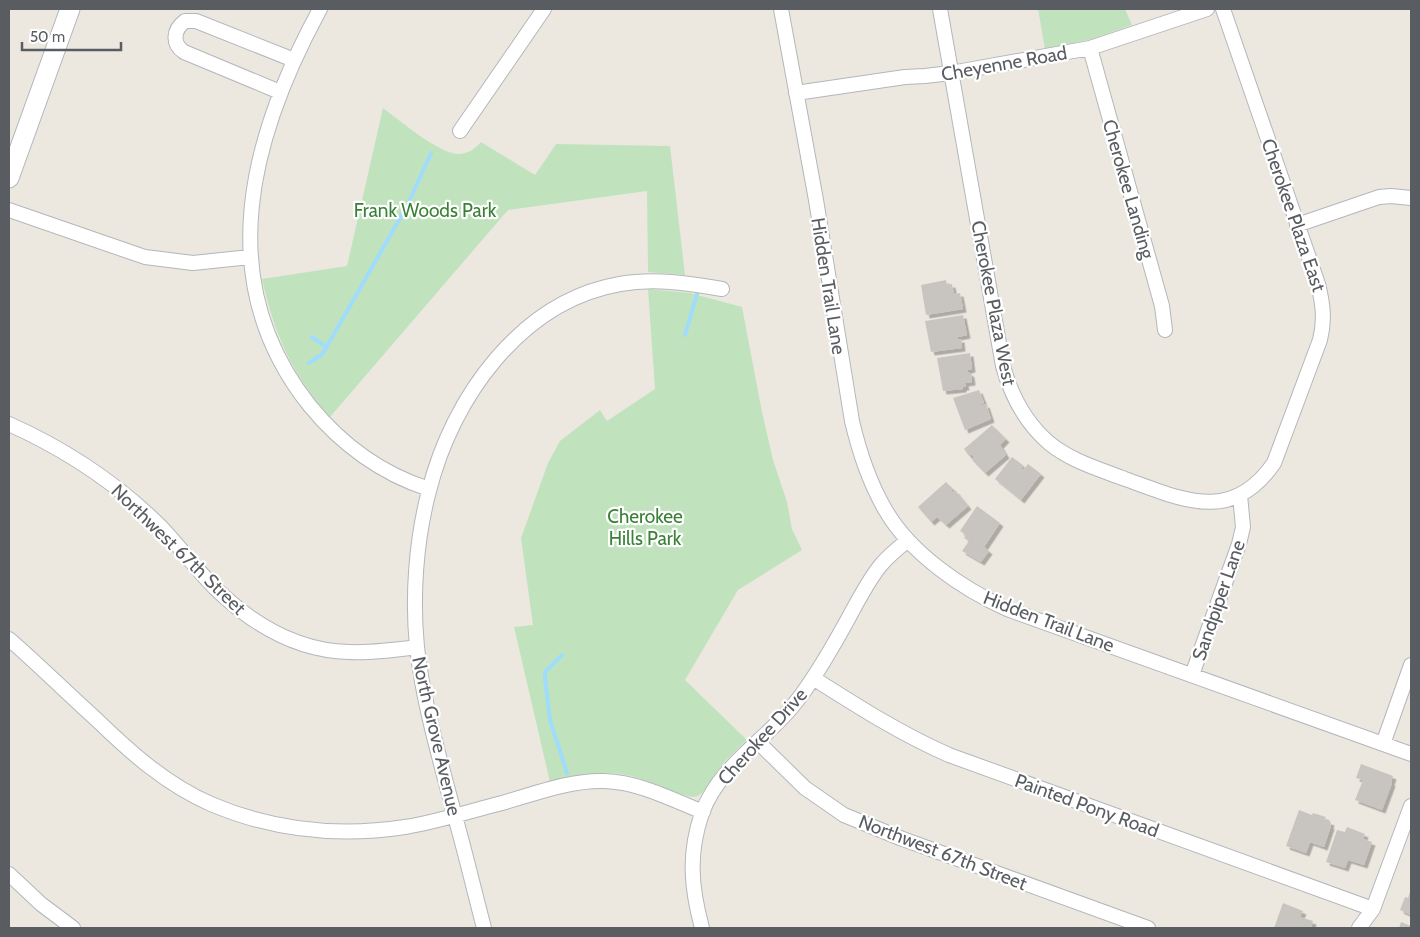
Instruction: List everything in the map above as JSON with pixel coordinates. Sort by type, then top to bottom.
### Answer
[{"type":"main road","points":[[9,178],[70,9]]},
{"type":"street","points":[[320,9],[280,92],[254,184],[251,208],[250,257],[257,298],[265,326],[283,365],[303,397],[330,428],[352,448],[377,466],[396,477],[429,489]]},
{"type":"street","points":[[460,131],[544,9]]},
{"type":"street","name":"Hidden Trail Lane","points":[[781,9],[816,200],[838,344],[856,440],[873,486],[886,512],[908,540],[930,561],[952,578],[989,601],[1411,754]]},
{"type":"street","name":"Cherokee Plaza West","points":[[940,9],[1003,366],[1015,400],[1048,442],[1060,452],[1091,466],[1192,502],[1215,502],[1240,495]]},
{"type":"street","name":"Cheyenne Road","points":[[796,93],[896,78],[951,73],[1090,48],[1206,9]]},
{"type":"street","name":"Cherokee Plaza East","points":[[1223,9],[1318,284],[1323,301],[1324,323],[1317,349],[1274,463],[1263,478],[1240,495]]},
{"type":"street","points":[[280,92],[179,49],[175,39],[177,29],[184,22],[196,21],[294,60]]},
{"type":"street","name":"Cherokee Landing","points":[[1090,48],[1162,306],[1165,330]]},
{"type":"street","points":[[1297,224],[1380,197],[1411,198]]},
{"type":"street","points":[[9,210],[145,257],[193,263],[250,257]]},
{"type":"street","name":"North Grove Avenue","points":[[484,928],[426,701],[417,647],[416,578],[423,516],[437,462],[462,408],[483,376],[513,341],[528,327],[562,304],[601,288],[639,281],[677,282],[722,289]]},
{"type":"street","name":"Northwest 67th Street","points":[[9,424],[42,439],[88,466],[120,490],[161,528],[234,605],[253,620],[277,634],[323,649],[349,652],[417,647]]},
{"type":"street","name":"Sandpiper Lane","points":[[1192,675],[1239,544],[1243,527],[1240,495]]},
{"type":"street","name":"Cherokee Drive","points":[[702,928],[692,886],[693,847],[703,812],[716,786],[724,775],[793,707],[813,678],[872,578],[891,554],[908,540]]},
{"type":"street","points":[[9,639],[125,747],[153,770],[183,790],[211,804],[271,824],[335,832],[375,831],[406,827],[569,785],[602,781],[635,785],[703,812]]},
{"type":"street","points":[[1383,744],[1411,665]]},
{"type":"street","name":"Painted Pony Road","points":[[813,678],[891,727],[948,755],[1373,908]]},
{"type":"street","name":"Northwest 67th Street","points":[[758,742],[805,788],[844,815],[900,838],[1148,928]]},
{"type":"street","points":[[1360,928],[1373,908],[1411,806]]},
{"type":"street","points":[[9,874],[41,904],[73,928]]},
{"type":"green space","points":[[1038,9],[1125,9],[1132,25],[1092,39],[1045,49]]},
{"type":"green space","name":"Frank Woods Park","points":[[383,108],[440,148],[462,154],[471,151],[481,142],[535,175],[556,144],[670,146],[685,275],[648,272],[647,191],[508,210],[330,417],[305,385],[286,353],[273,318],[262,279],[347,266]]},
{"type":"green space","name":"Cherokee Hills Park","points":[[648,289],[690,293],[742,307],[773,460],[787,502],[792,529],[802,550],[738,590],[685,680],[747,740],[725,761],[703,792],[698,796],[692,797],[673,792],[641,779],[618,774],[596,773],[550,782],[514,627],[533,625],[521,538],[548,463],[560,441],[600,410],[607,421],[655,389]]},
{"type":"building","points":[[946,280],[947,285],[952,284],[954,294],[960,293],[963,309],[926,315],[921,285]]},
{"type":"building","points":[[963,315],[967,335],[958,337],[958,339],[961,339],[962,348],[931,352],[925,321]]},
{"type":"building","points":[[970,353],[972,369],[968,370],[968,372],[971,374],[972,382],[965,383],[966,387],[963,387],[963,389],[943,391],[937,358]]},
{"type":"building","points":[[979,390],[984,403],[979,405],[986,404],[991,419],[965,430],[953,398]]},
{"type":"building","points":[[992,425],[1006,439],[1000,445],[1006,455],[985,473],[972,460],[974,457],[971,454],[969,456],[964,449]]},
{"type":"building","points":[[1012,457],[1024,466],[1021,469],[1023,470],[1028,464],[1041,474],[1021,500],[995,479]]},
{"type":"building","points":[[946,482],[953,489],[951,490],[953,493],[955,490],[968,506],[946,525],[937,517],[931,522],[918,507]]},
{"type":"building","points":[[977,506],[1000,523],[984,547],[989,551],[981,562],[962,551],[969,541],[964,538],[966,535],[960,531]]},
{"type":"building","points":[[1361,764],[1393,776],[1382,810],[1355,800],[1363,780],[1356,778]]},
{"type":"building","points":[[1299,810],[1312,815],[1313,813],[1326,817],[1324,820],[1331,822],[1324,847],[1310,842],[1306,853],[1286,846]]},
{"type":"building","points":[[1347,827],[1365,834],[1363,839],[1372,842],[1364,865],[1348,860],[1345,868],[1326,862],[1337,830],[1345,832]]},
{"type":"building","points":[[1411,889],[1411,915],[1400,910],[1405,897],[1408,898]]},
{"type":"building","points":[[1283,903],[1303,911],[1300,917],[1313,921],[1311,928],[1274,928]]},
{"type":"building","points":[[1401,922],[1411,926],[1411,928],[1399,928]]},
{"type":"waterway","points":[[309,363],[321,355],[326,348],[407,206],[431,153]]},
{"type":"waterway","points":[[685,335],[699,287]]},
{"type":"waterway","points":[[312,337],[326,347]]},
{"type":"waterway","points":[[562,655],[545,672],[545,678],[550,720],[567,773]]}]
